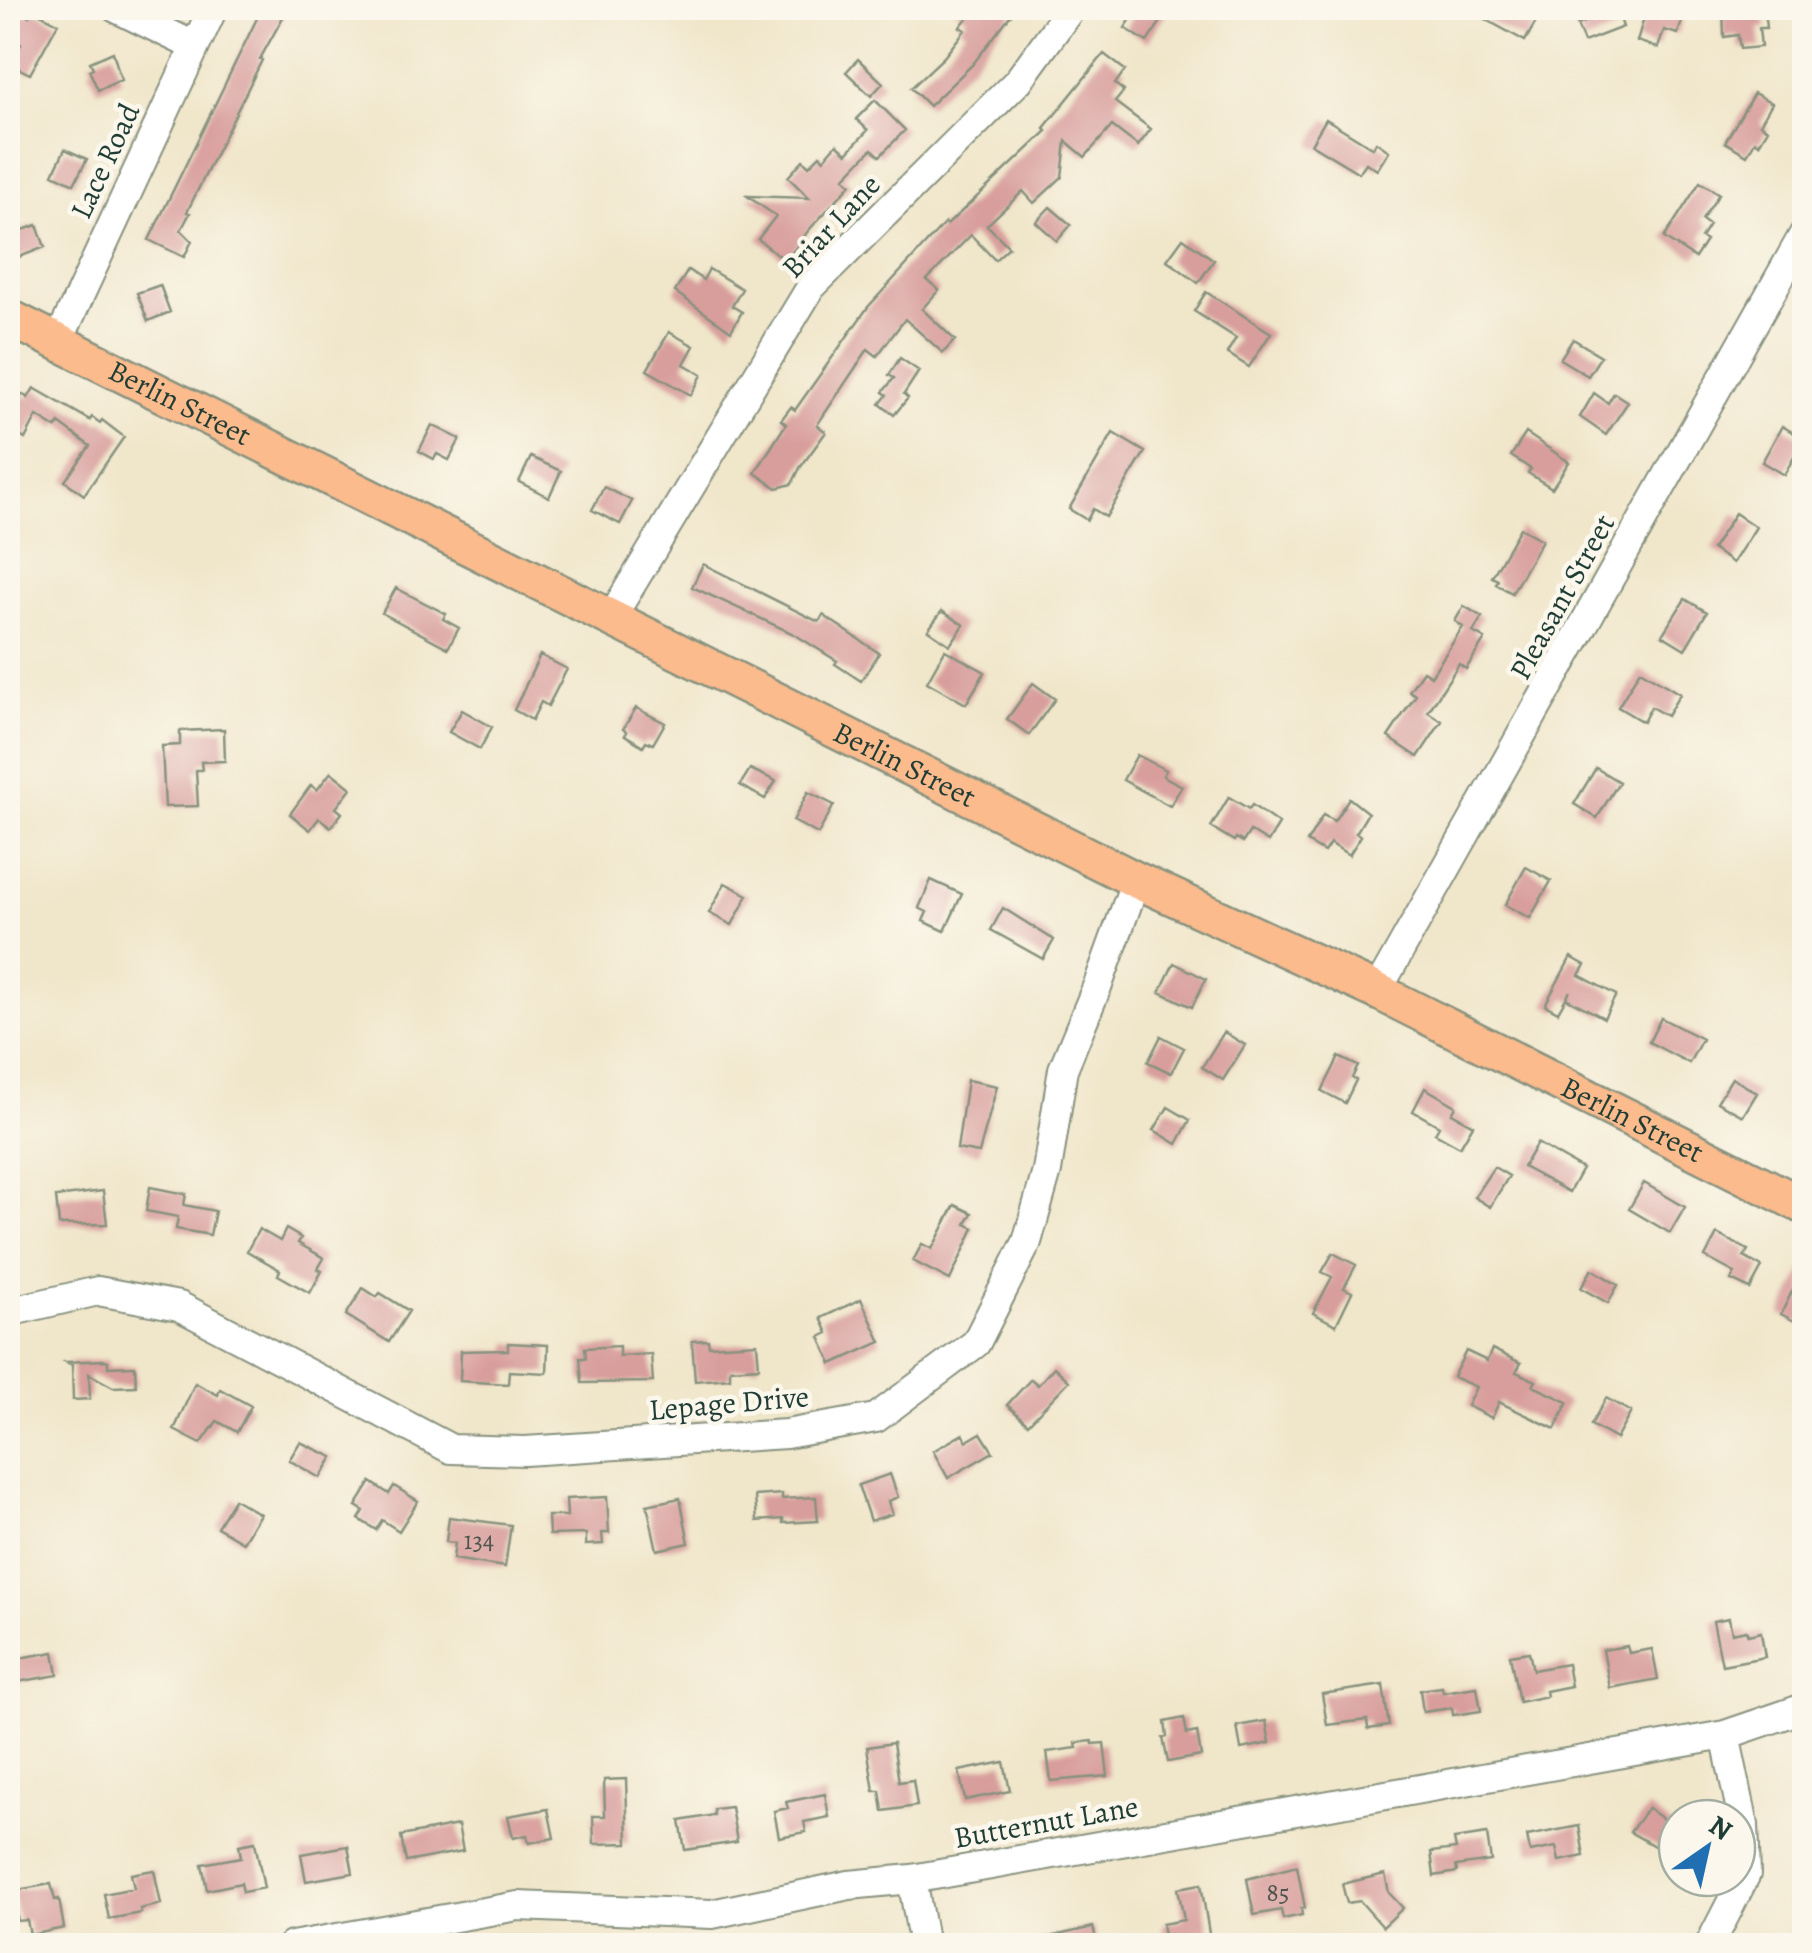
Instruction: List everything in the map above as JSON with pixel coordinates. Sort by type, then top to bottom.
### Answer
[{"type":"main road","name":"Berlin Street","points":[[11,327],[58,342],[1136,880],[1377,991],[1804,1206]]},
{"type":"street","points":[[116,8],[194,46]]},
{"type":"street","name":"Lace Road","points":[[58,342],[213,8]]},
{"type":"street","name":"Briar Lane","points":[[611,618],[812,287],[1018,81],[1071,8]]},
{"type":"street","name":"Pleasant Street","points":[[1377,991],[1804,234]]},
{"type":"street","name":"Lepage Drive","points":[[8,1312],[98,1290],[179,1306],[451,1449],[525,1451],[786,1434],[876,1418],[976,1343],[1027,1242],[1048,1171],[1063,1068],[1136,880]]},
{"type":"street","name":"Butternut Lane","points":[[292,1946],[518,1906],[712,1914],[848,1885],[912,1879],[1725,1735],[1804,1708]]},
{"type":"street","points":[[1709,1946],[1746,1874],[1744,1826],[1725,1735]]},
{"type":"street","points":[[912,1879],[924,1946]]},
{"type":"building","points":[[262,8],[288,8],[187,212],[190,213],[181,230],[192,241],[184,257],[149,240]]},
{"type":"building","points":[[953,8],[1016,8],[973,64],[929,106],[911,88],[944,57],[965,30],[960,27],[967,18]]},
{"type":"building","points":[[1138,8],[1170,8],[1147,42],[1125,28]]},
{"type":"building","points":[[1465,8],[1510,8],[1536,22],[1525,41]]},
{"type":"building","points":[[1647,8],[1686,8],[1678,34],[1664,30],[1658,48],[1637,41]]},
{"type":"building","points":[[1723,8],[1764,9],[1766,28],[1759,28],[1761,47],[1740,49],[1738,35],[1724,37]]},
{"type":"building","points":[[1617,9],[1623,27],[1584,42],[1577,25]]},
{"type":"building","points":[[32,10],[58,23],[30,74],[10,64],[21,44],[8,37],[8,11],[29,16]]},
{"type":"building","points":[[113,52],[121,80],[98,90],[89,70],[93,68],[90,62]]},
{"type":"building","points":[[1104,54],[1125,70],[1115,84],[1124,91],[1115,102],[1151,129],[1138,146],[1112,126],[1085,157],[1066,141],[1062,177],[1034,203],[1023,191],[987,225],[1009,247],[995,260],[971,235],[927,280],[939,290],[922,309],[955,340],[943,353],[905,319],[877,356],[868,349],[817,425],[826,432],[792,484],[777,488],[755,473],[786,424],[781,420],[791,407],[795,410],[868,307],[945,223],[1047,131],[1044,128]]},
{"type":"building","points":[[858,59],[883,83],[871,96],[846,72]]},
{"type":"building","points":[[1754,93],[1772,103],[1760,124],[1768,129],[1747,155],[1725,142]]},
{"type":"building","points":[[875,100],[905,130],[880,156],[872,149],[844,178],[851,184],[786,261],[758,239],[776,216],[747,196],[809,198],[788,177],[803,160],[809,166],[820,155],[824,159],[837,144],[847,153],[868,130],[856,119]]},
{"type":"building","points":[[1326,119],[1373,148],[1376,142],[1389,151],[1377,170],[1366,163],[1359,173],[1311,144]]},
{"type":"building","points":[[65,149],[87,159],[74,184],[53,174]]},
{"type":"building","points":[[1700,182],[1719,194],[1702,220],[1709,225],[1701,238],[1706,241],[1695,258],[1664,238]]},
{"type":"building","points":[[1050,207],[1071,225],[1057,241],[1036,222]]},
{"type":"building","points":[[37,225],[45,247],[17,258],[8,235]]},
{"type":"building","points":[[1183,238],[1214,260],[1198,283],[1167,260]]},
{"type":"building","points":[[709,269],[742,289],[732,306],[742,312],[731,331],[675,292],[688,270],[703,280]]},
{"type":"building","points":[[160,285],[170,312],[148,321],[137,293]]},
{"type":"building","points":[[1206,292],[1271,333],[1249,367],[1227,353],[1236,338],[1194,311]]},
{"type":"building","points":[[669,332],[694,346],[684,364],[702,375],[691,395],[647,370]]},
{"type":"building","points":[[1573,339],[1601,356],[1588,376],[1560,359]]},
{"type":"building","points":[[900,358],[919,371],[904,394],[908,398],[894,415],[880,404],[887,395],[883,392],[894,378],[889,375]]},
{"type":"building","points":[[34,388],[90,420],[102,420],[124,437],[84,495],[65,481],[90,446],[59,423],[56,428],[37,416],[25,439],[8,429],[22,394],[28,398]]},
{"type":"building","points":[[1594,393],[1608,403],[1614,393],[1628,402],[1606,435],[1580,417]]},
{"type":"building","points":[[432,425],[460,439],[449,460],[437,454],[434,459],[419,451]]},
{"type":"building","points":[[1782,426],[1804,439],[1784,475],[1762,462]]},
{"type":"building","points":[[1113,433],[1145,452],[1106,517],[1093,509],[1087,520],[1069,509]]},
{"type":"building","points":[[1526,433],[1569,462],[1552,488],[1511,456]]},
{"type":"building","points":[[531,457],[561,471],[549,497],[519,482]]},
{"type":"building","points":[[604,487],[632,501],[620,524],[592,510]]},
{"type":"building","points":[[1735,513],[1756,527],[1733,563],[1712,549]]},
{"type":"building","points":[[1520,528],[1542,540],[1512,593],[1492,577]]},
{"type":"building","points":[[703,564],[819,622],[823,615],[879,653],[861,681],[794,634],[692,587]]},
{"type":"building","points":[[396,588],[446,614],[443,619],[459,628],[448,648],[382,613]]},
{"type":"building","points":[[1685,599],[1707,612],[1685,649],[1662,635]]},
{"type":"building","points":[[1464,606],[1482,617],[1473,632],[1485,639],[1466,669],[1459,664],[1428,712],[1442,721],[1418,757],[1388,737],[1416,695],[1409,691],[1423,671],[1431,676],[1463,627],[1455,621]]},
{"type":"building","points":[[942,611],[964,625],[950,645],[928,630]]},
{"type":"building","points":[[945,650],[985,672],[966,704],[927,682]]},
{"type":"building","points":[[540,655],[567,669],[548,706],[541,702],[532,720],[514,710]]},
{"type":"building","points":[[1640,670],[1680,694],[1667,716],[1651,707],[1643,722],[1618,707]]},
{"type":"building","points":[[1033,683],[1055,699],[1029,735],[1007,719]]},
{"type":"building","points":[[636,708],[665,723],[653,744],[646,741],[643,746],[625,735],[623,729]]},
{"type":"building","points":[[462,710],[492,727],[480,749],[449,732]]},
{"type":"building","points":[[224,729],[225,761],[201,762],[202,770],[196,770],[198,806],[165,807],[162,746],[180,745],[180,731]]},
{"type":"building","points":[[1137,755],[1166,770],[1163,776],[1182,786],[1170,806],[1123,780]]},
{"type":"building","points":[[1596,768],[1619,782],[1597,818],[1574,804]]},
{"type":"building","points":[[750,769],[776,781],[765,799],[740,785]]},
{"type":"building","points":[[331,772],[351,788],[336,808],[342,813],[331,827],[319,818],[310,830],[290,814],[311,785],[317,790]]},
{"type":"building","points":[[808,792],[834,805],[818,834],[793,821]]},
{"type":"building","points":[[1229,797],[1249,809],[1252,805],[1279,824],[1268,842],[1250,831],[1243,842],[1236,838],[1234,841],[1211,827]]},
{"type":"building","points":[[1349,798],[1368,813],[1356,833],[1361,836],[1349,855],[1330,843],[1324,852],[1307,842],[1323,815],[1334,821]]},
{"type":"building","points":[[1526,867],[1551,881],[1530,918],[1505,905]]},
{"type":"building","points":[[931,880],[962,894],[945,931],[923,921],[927,912],[919,908]]},
{"type":"building","points":[[725,883],[748,895],[732,925],[709,913]]},
{"type":"building","points":[[1003,908],[1054,940],[1043,959],[991,930]]},
{"type":"building","points":[[1571,957],[1585,965],[1579,975],[1616,995],[1604,1018],[1566,998],[1558,1012],[1545,1005]]},
{"type":"building","points":[[1174,963],[1206,979],[1192,1007],[1160,992]]},
{"type":"building","points":[[1661,1018],[1702,1039],[1689,1063],[1649,1042]]},
{"type":"building","points":[[1224,1032],[1245,1045],[1223,1080],[1202,1067]]},
{"type":"building","points":[[1161,1036],[1184,1048],[1171,1073],[1148,1062]]},
{"type":"building","points":[[1339,1057],[1358,1066],[1345,1103],[1322,1091]]},
{"type":"building","points":[[1732,1078],[1757,1093],[1743,1116],[1717,1102]]},
{"type":"building","points":[[967,1080],[997,1086],[979,1153],[957,1149]]},
{"type":"building","points":[[1425,1088],[1456,1106],[1452,1113],[1473,1125],[1460,1147],[1435,1133],[1439,1126],[1413,1111]]},
{"type":"building","points":[[1168,1107],[1190,1120],[1177,1144],[1154,1130]]},
{"type":"building","points":[[1537,1143],[1582,1169],[1569,1192],[1523,1167]]},
{"type":"building","points":[[1494,1167],[1509,1176],[1490,1207],[1474,1197]]},
{"type":"building","points":[[1644,1183],[1685,1207],[1670,1233],[1629,1209]]},
{"type":"building","points":[[150,1187],[186,1194],[184,1205],[215,1211],[210,1235],[176,1229],[178,1217],[146,1211]]},
{"type":"building","points":[[103,1191],[107,1224],[59,1225],[56,1197]]},
{"type":"building","points":[[955,1205],[972,1213],[966,1224],[974,1228],[950,1280],[913,1261],[922,1244],[932,1249]]},
{"type":"building","points":[[259,1229],[280,1241],[286,1229],[301,1238],[298,1243],[324,1258],[310,1293],[247,1251]]},
{"type":"building","points":[[1717,1234],[1748,1250],[1744,1257],[1762,1267],[1750,1289],[1731,1280],[1735,1273],[1705,1257]]},
{"type":"building","points":[[1333,1253],[1356,1265],[1344,1288],[1352,1292],[1336,1325],[1313,1313],[1332,1277],[1322,1272]]},
{"type":"building","points":[[1804,1267],[1804,1326],[1781,1314]]},
{"type":"building","points":[[1592,1269],[1618,1285],[1608,1303],[1581,1288]]},
{"type":"building","points":[[363,1288],[377,1297],[380,1293],[409,1311],[389,1342],[346,1315]]},
{"type":"building","points":[[861,1299],[881,1342],[832,1364],[820,1337],[828,1333],[821,1318]]},
{"type":"building","points":[[708,1340],[709,1346],[757,1343],[759,1367],[730,1369],[730,1378],[695,1381],[692,1341]]},
{"type":"building","points":[[508,1343],[548,1345],[547,1373],[509,1371],[508,1384],[460,1381],[461,1351],[508,1350]]},
{"type":"building","points":[[619,1346],[619,1356],[651,1354],[653,1382],[582,1383],[580,1358],[586,1358],[585,1348]]},
{"type":"building","points":[[1492,1349],[1521,1363],[1516,1372],[1536,1381],[1533,1386],[1568,1402],[1555,1429],[1499,1402],[1492,1418],[1467,1406],[1476,1387],[1453,1377],[1466,1351],[1487,1361]]},
{"type":"building","points":[[104,1360],[108,1367],[135,1366],[136,1386],[113,1387],[89,1374],[90,1399],[73,1400],[72,1365],[66,1362]]},
{"type":"building","points":[[1054,1367],[1069,1381],[1028,1424],[1007,1405],[1031,1379],[1038,1385]]},
{"type":"building","points":[[195,1383],[218,1395],[220,1389],[251,1406],[237,1432],[217,1421],[201,1444],[174,1430]]},
{"type":"building","points":[[1606,1398],[1631,1412],[1616,1439],[1591,1425]]},
{"type":"building","points":[[981,1433],[993,1452],[948,1478],[933,1451],[963,1434],[967,1441]]},
{"type":"building","points":[[300,1442],[333,1457],[320,1478],[289,1460]]},
{"type":"building","points":[[890,1474],[898,1497],[888,1501],[892,1514],[870,1521],[858,1485]]},
{"type":"building","points":[[371,1482],[389,1494],[394,1486],[418,1501],[399,1531],[382,1520],[376,1530],[359,1519],[364,1511],[356,1506]]},
{"type":"building","points":[[782,1494],[782,1499],[816,1497],[818,1521],[757,1521],[755,1496]]},
{"type":"building","points":[[607,1497],[609,1533],[602,1533],[603,1544],[586,1545],[586,1534],[549,1535],[548,1516],[567,1516],[566,1499]]},
{"type":"building","points":[[680,1498],[689,1543],[657,1550],[647,1505]]},
{"type":"building","points":[[234,1499],[260,1514],[243,1542],[217,1527]]},
{"type":"building","points":[[449,1517],[511,1525],[505,1567],[453,1559],[455,1543],[446,1542]]},
{"type":"building","points":[[1729,1618],[1732,1633],[1761,1632],[1765,1657],[1722,1665],[1713,1621]]},
{"type":"building","points":[[1627,1646],[1629,1653],[1652,1649],[1658,1679],[1610,1688],[1603,1650]]},
{"type":"building","points":[[54,1652],[58,1675],[11,1683],[8,1660]]},
{"type":"building","points":[[1529,1652],[1533,1670],[1567,1664],[1571,1686],[1519,1702],[1510,1655]]},
{"type":"building","points":[[1383,1685],[1389,1726],[1368,1729],[1367,1720],[1327,1725],[1322,1694]]},
{"type":"building","points":[[1442,1687],[1443,1692],[1477,1687],[1481,1711],[1453,1715],[1452,1708],[1423,1712],[1420,1690]]},
{"type":"building","points":[[1184,1718],[1187,1734],[1197,1732],[1201,1756],[1168,1762],[1163,1738],[1167,1737],[1165,1722]]},
{"type":"building","points":[[1266,1721],[1270,1743],[1241,1749],[1237,1726]]},
{"type":"building","points":[[893,1743],[899,1782],[913,1780],[917,1806],[883,1811],[880,1791],[874,1791],[867,1747]]},
{"type":"building","points":[[1076,1743],[1104,1743],[1108,1776],[1051,1781],[1047,1752],[1077,1748]]},
{"type":"building","points":[[1004,1762],[1010,1791],[965,1800],[959,1771]]},
{"type":"building","points":[[626,1779],[628,1843],[594,1844],[593,1816],[605,1816],[604,1780]]},
{"type":"building","points":[[825,1794],[829,1817],[804,1822],[806,1832],[779,1837],[774,1811],[788,1808],[786,1802]]},
{"type":"building","points":[[731,1807],[737,1842],[685,1850],[680,1821],[714,1815],[714,1809]]},
{"type":"building","points":[[1648,1808],[1657,1815],[1657,1848],[1630,1832]]},
{"type":"building","points":[[548,1809],[554,1838],[529,1843],[527,1835],[513,1838],[508,1816]]},
{"type":"building","points":[[458,1825],[463,1851],[406,1862],[401,1836]]},
{"type":"building","points":[[1579,1826],[1584,1856],[1559,1861],[1556,1847],[1530,1852],[1527,1836]]},
{"type":"building","points":[[1487,1834],[1491,1861],[1456,1866],[1457,1872],[1434,1876],[1431,1852],[1456,1849],[1454,1839]]},
{"type":"building","points":[[255,1842],[264,1888],[243,1892],[241,1883],[207,1890],[202,1864],[241,1857],[239,1845]]},
{"type":"building","points":[[348,1846],[353,1873],[306,1881],[301,1854]]},
{"type":"building","points":[[1297,1866],[1305,1908],[1301,1908],[1302,1915],[1283,1919],[1281,1910],[1254,1915],[1247,1879]]},
{"type":"building","points":[[154,1870],[161,1904],[140,1909],[141,1913],[109,1919],[104,1894],[134,1888],[131,1874]]},
{"type":"building","points":[[1385,1874],[1389,1893],[1403,1908],[1383,1927],[1360,1901],[1347,1903],[1342,1884]]},
{"type":"building","points":[[51,1884],[55,1900],[59,1899],[64,1928],[30,1935],[27,1920],[18,1921],[12,1891]]},
{"type":"building","points":[[1201,1884],[1211,1946],[1166,1946],[1162,1924],[1184,1920],[1178,1888]]},
{"type":"building","points":[[1093,1927],[1098,1946],[1042,1946],[1041,1939]]}]
